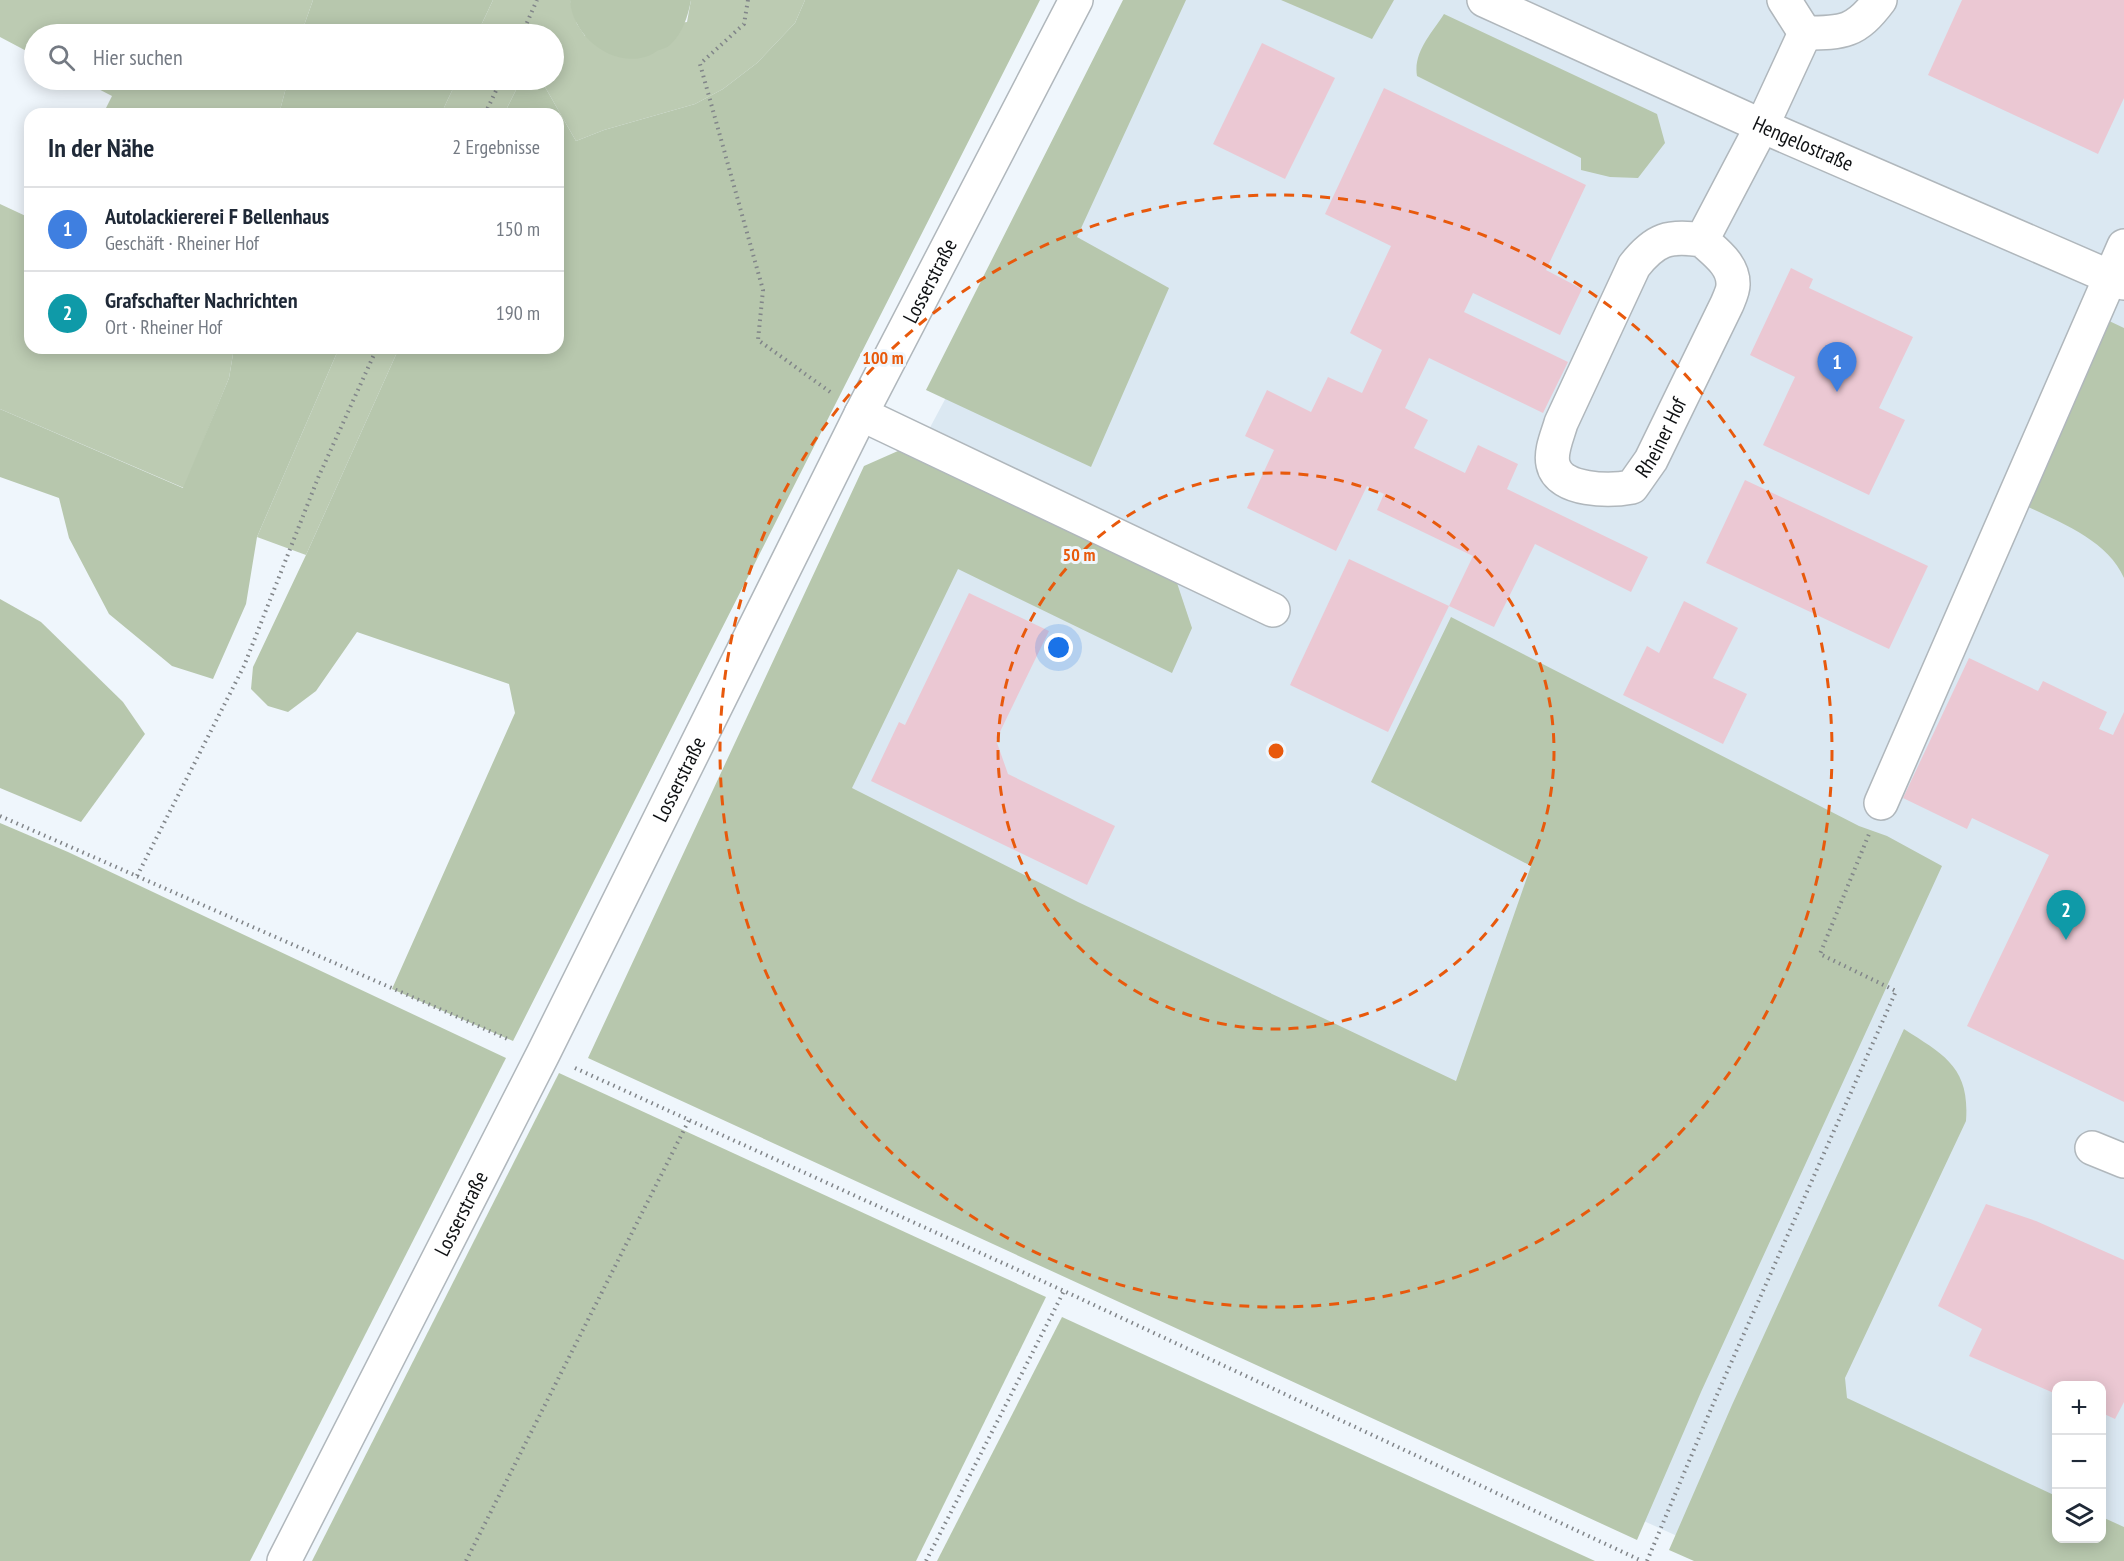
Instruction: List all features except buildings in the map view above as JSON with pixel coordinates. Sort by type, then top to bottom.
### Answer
[{"type":"street","name":"Losserstraße","points":[[284,1561],[543,1054],[861,414],[1076,0]]},
{"type":"street","name":"Hengelostraße","points":[[1484,0],[1762,126],[2117,280]]},
{"type":"street","points":[[1784,0],[1805,33]]},
{"type":"street","points":[[1805,33],[1849,30],[1868,16],[1880,0]]},
{"type":"street","points":[[1702,240],[1762,126],[1805,33]]},
{"type":"street","name":"Rheiner Hof","points":[[1684,237],[1702,240],[1722,257],[1730,272],[1733,285],[1727,304],[1651,460],[1632,487],[1614,490],[1588,488],[1563,479],[1553,464],[1555,444],[1561,423],[1634,266],[1660,240],[1684,237]]},
{"type":"street","points":[[1881,803],[2117,280],[2124,246]]},
{"type":"street","points":[[861,414],[1273,610]]},
{"type":"street","points":[[2092,1148],[2124,1161]]},
{"type":"path","points":[[526,24],[537,0]]},
{"type":"path","points":[[748,0],[744,24],[699,64],[763,290],[758,340],[861,414]]},
{"type":"path","points":[[488,108],[496,90]]},
{"type":"path","points":[[136,876],[244,666],[318,478],[374,354]]},
{"type":"path","points":[[1647,1561],[1719,1390],[1896,991],[1820,954],[1881,803]]},
{"type":"path","points":[[0,816],[689,1120],[1064,1291],[1642,1561]]},
{"type":"path","points":[[466,1561],[689,1120]]},
{"type":"path","points":[[926,1561],[1064,1291]]},
{"type":"shaded area","points":[[1158,0],[2124,0],[2124,1561],[1733,1561],[597,1052]]},
{"type":"green space","points":[[0,0],[313,0],[305,24],[24,24],[24,50],[0,37]]},
{"type":"green space","points":[[313,0],[493,0],[482,24],[305,24]]},
{"type":"green space","points":[[493,0],[570,0],[577,24],[585,36],[687,22],[691,0],[805,0],[795,23],[757,63],[723,89],[695,104],[604,130],[576,141],[564,120],[564,108],[557,108],[547,90],[564,90],[564,24],[482,24]]},
{"type":"green space","points":[[570,0],[691,0],[684,24],[670,45],[647,57],[632,59],[606,53],[585,36],[572,13]]},
{"type":"green space","points":[[805,0],[1040,0],[513,1041],[392,989],[515,713],[509,684],[357,632],[316,691],[288,712],[268,706],[251,689],[253,667],[396,354],[564,354],[564,120],[576,141],[604,130],[695,104],[723,89],[757,63],[795,23]]},
{"type":"green space","points":[[1123,0],[1186,0],[1077,237],[1169,288],[1091,467],[926,390]]},
{"type":"green space","points":[[1281,0],[1394,0],[1372,39]]},
{"type":"green space","points":[[1444,14],[1657,114],[1665,143],[1638,178],[1610,177],[1581,170],[1581,158],[1417,76],[1421,51]]},
{"type":"green space","points":[[100,90],[285,90],[281,108],[106,108],[112,96]]},
{"type":"green space","points":[[285,90],[452,90],[444,108],[281,108]]},
{"type":"green space","points":[[452,90],[516,90],[507,108],[444,108]]},
{"type":"green space","points":[[516,90],[547,90],[557,108],[507,108]]},
{"type":"green space","points":[[0,204],[24,215],[24,354],[233,354],[229,378],[184,488],[0,409]]},
{"type":"green space","points":[[2105,319],[2124,328],[2124,578],[2105,551],[2092,541],[2062,523],[2016,501]]},
{"type":"green space","points":[[233,354],[336,354],[257,537],[246,604],[213,679],[172,666],[109,614],[69,538],[59,498],[0,477],[0,409],[183,488],[229,378]]},
{"type":"green space","points":[[336,354],[396,354],[306,555],[257,537]]},
{"type":"green space","points":[[907,447],[1175,577],[1192,628],[1172,673],[958,569],[852,788],[1078,902],[1456,1081],[1531,866],[1371,782],[1451,617],[1859,826],[1887,836],[1942,866],[1701,1392],[1637,1540],[588,1058],[864,466]]},
{"type":"green space","points":[[0,599],[41,622],[123,702],[145,734],[81,822],[0,788]]},
{"type":"green space","points":[[0,823],[68,852],[506,1058],[250,1561],[0,1561]]},
{"type":"green space","points":[[1904,1029],[1942,1055],[1959,1075],[1964,1088],[1966,1121],[1845,1378],[1847,1398],[2052,1494],[2052,1543],[2106,1543],[2106,1519],[2124,1527],[2124,1561],[1694,1561],[1669,1550],[1732,1405]]},
{"type":"green space","points":[[559,1073],[1046,1297],[916,1561],[312,1561]]},
{"type":"green space","points":[[1062,1317],[1595,1561],[937,1561]]},
{"type":"place","name":"Autolackiererei F Bellenhaus","points":[[1837,392]]},
{"type":"place","name":"Grafschafter Nachrichten","points":[[2066,940]]}]
